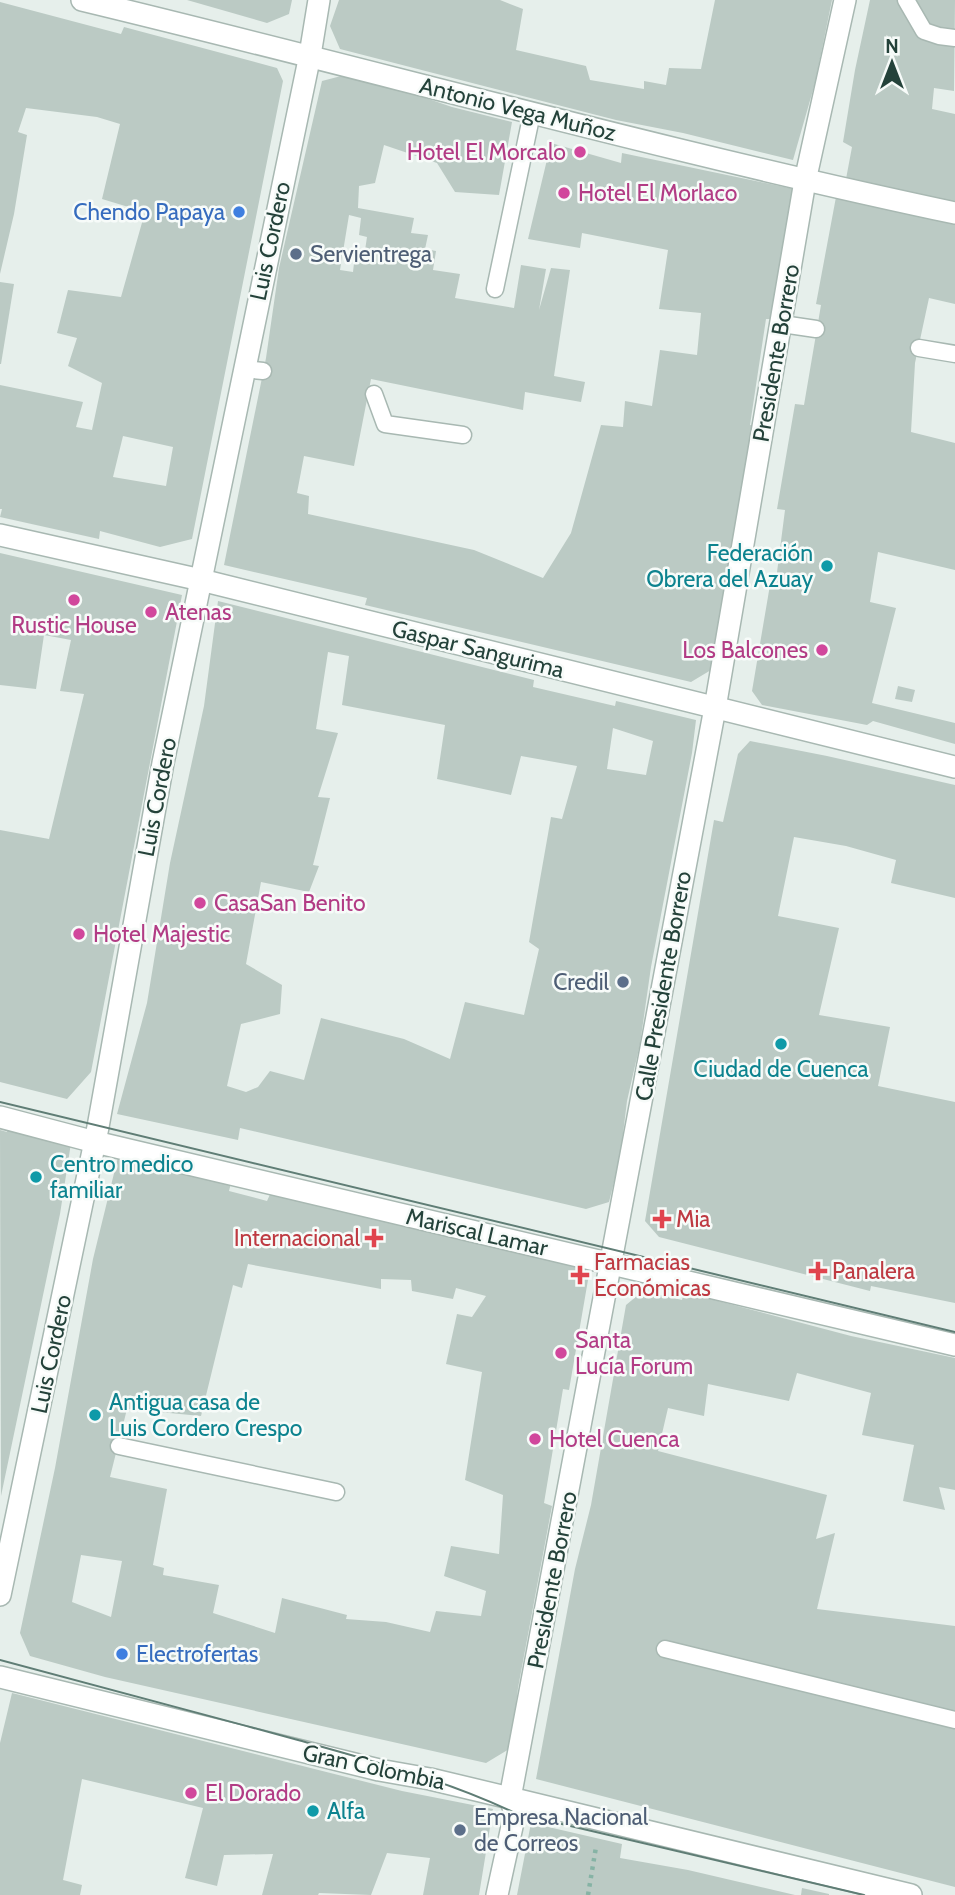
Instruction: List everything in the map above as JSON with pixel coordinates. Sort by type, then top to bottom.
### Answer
[{"type":"street","name":"Antonio Vega Muñoz","points":[[82,0],[805,181],[955,213]]},
{"type":"street","name":"Luis Cordero","points":[[0,1595],[95,1142],[163,763],[201,580],[253,370],[318,0]]},
{"type":"street","name":"Presidente Borrero","points":[[715,708],[805,181],[845,0]]},
{"type":"street","name":"Gaspar Sangurima","points":[[0,535],[201,580],[955,767]]},
{"type":"street","name":"Calle Presidente Borrero","points":[[612,1264],[715,708]]},
{"type":"street","name":"Mariscal Lamar","points":[[0,1117],[95,1142],[955,1345]]},
{"type":"street","name":"Presidente Borrero","points":[[497,1895],[515,1813],[510,1798],[612,1264]]},
{"type":"street","name":"Gran Colombia","points":[[0,1676],[379,1770],[430,1779],[911,1895]]},
{"type":"lane","points":[[906,0],[924,31],[955,38]]},
{"type":"lane","points":[[495,289],[532,113]]},
{"type":"lane","points":[[782,324],[816,329]]},
{"type":"lane","points":[[919,348],[955,354]]},
{"type":"lane","points":[[374,394],[385,424],[463,435]]},
{"type":"lane","points":[[119,1446],[335,1492]]},
{"type":"lane","points":[[665,1649],[955,1720]]},
{"type":"path","points":[[588,1895],[597,1839]]},
{"type":"building","points":[[187,0],[292,0],[289,14],[267,23]]},
{"type":"building","points":[[339,0],[500,0],[523,9],[516,50],[586,66],[590,80],[644,89],[644,81],[666,85],[669,68],[701,69],[715,0],[832,0],[815,83],[793,160],[616,120],[340,49],[330,26]]},
{"type":"building","points":[[870,0],[955,0],[954,91],[934,88],[932,109],[955,114],[955,204],[846,179],[852,147],[843,142]]},
{"type":"building","points":[[0,2],[121,34],[124,27],[277,68],[283,81],[192,539],[160,547],[100,531],[99,539],[0,517],[0,385],[83,402],[76,427],[92,430],[102,383],[68,366],[77,338],[57,333],[68,290],[121,297],[145,212],[102,199],[120,124],[97,117],[26,108],[18,132],[27,135],[14,214],[0,274]],"holes":[[[123,436],[173,447],[166,486],[113,477]]]},
{"type":"building","points":[[345,75],[376,81],[452,107],[512,122],[499,195],[455,192],[437,163],[384,145],[375,183],[359,186],[358,208],[414,218],[411,233],[428,235],[425,249],[436,251],[433,270],[460,274],[455,298],[514,308],[521,265],[546,269],[539,310],[551,268],[570,270],[554,376],[585,382],[581,402],[525,392],[523,410],[371,379],[354,466],[304,456],[297,493],[309,496],[308,514],[474,550],[543,578],[571,533],[601,425],[623,427],[625,401],[652,406],[660,350],[697,355],[701,313],[659,309],[668,250],[582,233],[580,248],[528,239],[551,143],[621,163],[622,153],[794,189],[773,319],[766,319],[750,425],[755,426],[711,670],[691,682],[365,605],[367,598],[224,565],[266,358],[279,268],[322,81]],"holes":[[[349,215],[361,218],[359,235],[367,237],[364,257],[355,255],[353,272],[340,270]]]},
{"type":"building","points":[[836,197],[955,222],[955,304],[929,298],[915,363],[911,432],[955,443],[955,570],[878,552],[870,602],[896,608],[872,703],[955,723],[955,744],[873,721],[867,725],[762,705],[752,691],[771,579],[776,580],[785,510],[777,509],[795,404],[804,405],[821,305],[816,304]]},
{"type":"building","points":[[0,282],[14,284],[1,364],[0,364]]},
{"type":"building","points":[[0,553],[182,595],[91,1072],[67,1099],[0,1082],[0,830],[49,839],[84,694],[60,691],[71,640],[44,635],[36,689],[0,685]]},
{"type":"building","points":[[218,601],[534,680],[533,687],[615,706],[616,701],[696,720],[651,967],[640,1044],[627,1101],[620,1158],[609,1202],[586,1209],[240,1128],[238,1140],[117,1114],[147,1003],[170,863],[204,706]],"holes":[[[328,652],[349,656],[342,705],[445,725],[437,779],[511,795],[521,756],[577,766],[562,819],[551,817],[529,942],[539,949],[524,1015],[465,1002],[450,1059],[404,1039],[321,1018],[304,1080],[270,1071],[258,1087],[246,1092],[227,1086],[241,1024],[280,1014],[282,985],[246,964],[261,882],[309,892],[319,866],[313,865],[330,798],[318,797],[338,733],[316,729]],[[613,728],[653,741],[646,775],[607,769]]]},
{"type":"building","points":[[898,686],[915,690],[912,702],[895,699]]},
{"type":"building","points":[[750,741],[955,785],[955,898],[891,883],[896,860],[846,846],[794,837],[778,916],[839,928],[819,1015],[890,1027],[878,1086],[955,1102],[955,1303],[871,1286],[870,1291],[659,1237],[645,1221],[714,820],[723,822],[738,754]]},
{"type":"building","points":[[8,1127],[71,1143],[60,1214],[1,1496],[0,1130],[7,1132]]},
{"type":"building","points":[[118,1157],[232,1179],[229,1191],[267,1201],[272,1190],[585,1265],[588,1280],[569,1390],[563,1389],[544,1503],[552,1506],[518,1688],[511,1748],[486,1763],[105,1677],[30,1656],[20,1633],[55,1468],[93,1259]],"holes":[[[248,1264],[381,1289],[381,1279],[411,1280],[412,1291],[453,1299],[456,1288],[486,1296],[472,1317],[457,1314],[446,1364],[482,1372],[465,1480],[503,1495],[499,1554],[451,1546],[444,1576],[486,1591],[481,1616],[436,1611],[430,1632],[386,1622],[346,1619],[347,1615],[282,1598],[275,1633],[213,1613],[219,1585],[163,1575],[164,1568],[153,1565],[167,1489],[110,1477],[127,1409],[201,1416],[233,1285],[242,1288]],[[81,1555],[122,1561],[111,1617],[72,1602]]]},
{"type":"building","points":[[643,1291],[682,1300],[684,1292],[851,1336],[955,1358],[955,1490],[939,1487],[945,1510],[903,1501],[914,1445],[862,1435],[871,1393],[797,1373],[789,1401],[708,1384],[704,1416],[668,1408],[658,1451],[827,1495],[816,1539],[835,1533],[817,1609],[955,1626],[955,1887],[536,1779],[575,1569],[591,1505],[626,1305]]},
{"type":"building","points":[[12,1693],[402,1791],[493,1809],[479,1895],[423,1895],[430,1858],[387,1853],[371,1895],[262,1895],[273,1854],[224,1855],[217,1886],[185,1878],[203,1808],[82,1779],[63,1880],[82,1885],[80,1895],[0,1895],[0,1743]]},
{"type":"building","points":[[531,1823],[622,1844],[620,1858],[688,1870],[795,1895],[517,1895]]},
{"type":"building","points":[[802,1888],[829,1894],[829,1895],[801,1895]]},
{"type":"tram line","points":[[0,1102],[955,1332]]},
{"type":"tram line","points":[[0,1660],[381,1764],[436,1781],[515,1813],[864,1895]]},
{"type":"place","name":"Hotel El Morcalo","points":[[580,152]]},
{"type":"place","name":"Hotel El Morlaco","points":[[564,193]]},
{"type":"place","name":"Chendo Papaya","points":[[239,212]]},
{"type":"place","name":"Servientrega","points":[[296,254]]},
{"type":"place","name":"Federación Obrera del Azuay","points":[[827,566]]},
{"type":"place","name":"Rustic House","points":[[74,600]]},
{"type":"place","name":"Atenas","points":[[151,612]]},
{"type":"place","name":"Los Balcones","points":[[822,650]]},
{"type":"place","name":"CasaSan Benito","points":[[200,903]]},
{"type":"place","name":"Hotel Majestic","points":[[79,934]]},
{"type":"place","name":"Credil","points":[[623,982]]},
{"type":"place","name":"Ciudad de Cuenca","points":[[781,1044]]},
{"type":"place","name":"Centro medico familiar","points":[[36,1177]]},
{"type":"place","name":"Mia","points":[[662,1219]]},
{"type":"place","name":"Internacional","points":[[374,1238]]},
{"type":"place","name":"Panalera","points":[[818,1271]]},
{"type":"place","name":"Farmacias Económicas","points":[[580,1275]]},
{"type":"place","name":"Santa Lucía Forum","points":[[561,1353]]},
{"type":"place","name":"Antigua casa de Luis Cordero Crespo","points":[[95,1415]]},
{"type":"place","name":"Hotel Cuenca","points":[[535,1439]]},
{"type":"place","name":"Electrofertas","points":[[122,1654]]},
{"type":"place","name":"El Dorado","points":[[191,1793]]},
{"type":"place","name":"Alfa","points":[[313,1811]]},
{"type":"place","name":"Empresa Nacional de Correos","points":[[460,1830]]}]
